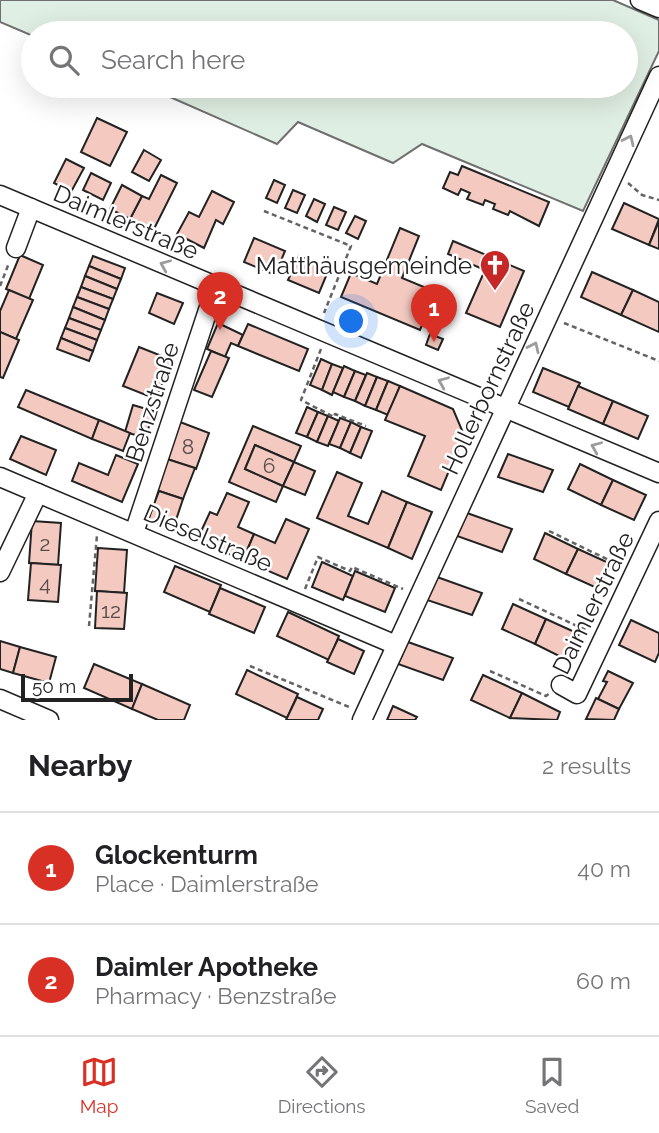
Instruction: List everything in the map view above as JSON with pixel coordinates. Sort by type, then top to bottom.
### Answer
[{"type":"street","points":[[640,0],[659,8]]},
{"type":"street","name":"Hollerbornstraße","points":[[363,717],[659,76]]},
{"type":"street","name":"Daimlerstraße","points":[[0,195],[659,473]]},
{"type":"street","points":[[16,248],[31,208]]},
{"type":"street","name":"Benzstraße","points":[[134,533],[216,286]]},
{"type":"street","name":"Dieselstraße","points":[[0,477],[396,645]]},
{"type":"street","points":[[0,572],[38,493]]},
{"type":"street","name":"Daimlerstraße","points":[[561,685],[577,694],[659,521]]},
{"type":"street","points":[[0,699],[49,720]]},
{"type":"path","points":[[614,173],[642,195],[659,200]]},
{"type":"path","points":[[264,211],[351,246],[301,400],[334,417],[335,414],[366,426]]},
{"type":"path","points":[[0,286],[16,248]]},
{"type":"path","points":[[548,316],[659,361]]},
{"type":"path","points":[[89,626],[98,518]]},
{"type":"path","points":[[549,531],[635,572]]},
{"type":"path","points":[[299,604],[318,557],[350,571],[352,567],[419,596]]},
{"type":"path","points":[[519,599],[604,639]]},
{"type":"path","points":[[250,666],[363,717]]},
{"type":"path","name":"Daimlerstraße","points":[[490,671],[546,696],[561,685]]},
{"type":"green space","points":[[0,0],[613,0],[659,20],[659,51],[638,95],[638,21],[21,21],[21,31],[0,22]]},
{"type":"green space","points":[[172,98],[637,98],[583,211],[422,144],[393,163],[298,122],[277,144]]},
{"type":"building","points":[[97,118],[127,132],[110,166],[81,152]]},
{"type":"building","points":[[144,150],[161,160],[149,181],[132,172]]},
{"type":"building","points":[[66,159],[84,168],[71,192],[54,183]]},
{"type":"building","points":[[462,166],[549,202],[539,226],[510,211],[508,215],[493,209],[495,204],[485,200],[483,205],[467,199],[470,193],[461,189],[458,195],[443,188],[450,172],[458,175]]},
{"type":"building","points":[[91,173],[111,183],[103,200],[83,190]]},
{"type":"building","points":[[161,175],[177,183],[153,231],[130,219],[142,196],[149,199]]},
{"type":"building","points":[[274,180],[285,185],[277,203],[266,198]]},
{"type":"building","points":[[122,185],[142,196],[130,219],[110,209]]},
{"type":"building","points":[[293,190],[305,195],[297,213],[285,208]]},
{"type":"building","points":[[212,191],[234,202],[223,224],[216,220],[204,248],[177,234],[189,212],[199,217]]},
{"type":"building","points":[[314,199],[325,204],[317,222],[306,216]]},
{"type":"building","points":[[624,203],[659,219],[649,245],[612,229]]},
{"type":"building","points":[[334,207],[346,212],[338,230],[326,225]]},
{"type":"building","points":[[355,216],[366,221],[358,239],[346,233]]},
{"type":"building","points":[[659,221],[659,249],[649,245]]},
{"type":"building","points":[[400,228],[419,236],[402,278],[436,292],[420,330],[341,297],[351,273],[377,284]]},
{"type":"building","points":[[254,238],[285,251],[275,275],[244,262]]},
{"type":"building","name":"Matthäusgemeinde","points":[[453,241],[524,271],[500,327],[466,313],[485,270],[448,254]]},
{"type":"building","points":[[20,255],[43,265],[29,299],[6,289]]},
{"type":"building","points":[[93,256],[125,268],[121,279],[89,266]]},
{"type":"building","points":[[299,256],[329,269],[319,293],[288,280]]},
{"type":"building","points":[[89,266],[121,279],[117,289],[85,276]]},
{"type":"building","points":[[592,272],[633,290],[621,315],[581,297]]},
{"type":"building","points":[[85,276],[117,289],[113,299],[81,287]]},
{"type":"building","points":[[81,287],[113,299],[109,309],[77,297]]},
{"type":"building","points":[[9,290],[33,300],[16,339],[0,332],[0,311]]},
{"type":"building","points":[[633,290],[659,302],[659,332],[621,315]]},
{"type":"building","points":[[157,293],[183,303],[174,324],[149,313]]},
{"type":"building","points":[[77,297],[109,309],[105,320],[73,307]]},
{"type":"building","points":[[73,307],[105,320],[101,330],[69,318]]},
{"type":"building","points":[[69,318],[101,330],[97,340],[65,328]]},
{"type":"building","points":[[218,323],[243,335],[238,346],[231,343],[225,357],[207,349]]},
{"type":"building","points":[[248,324],[308,349],[299,371],[238,346]]},
{"type":"building","points":[[65,328],[97,340],[93,351],[61,338]]},
{"type":"building","points":[[0,332],[19,340],[3,378],[0,377]]},
{"type":"building","points":[[430,334],[443,339],[438,350],[426,345]]},
{"type":"building","points":[[61,338],[93,351],[89,361],[57,349]]},
{"type":"building","points":[[139,347],[172,360],[156,399],[123,386]]},
{"type":"building","points":[[211,351],[229,358],[212,397],[194,390]]},
{"type":"building","points":[[321,359],[332,364],[322,390],[310,385]]},
{"type":"building","points":[[332,364],[343,368],[332,395],[322,390]]},
{"type":"building","points":[[344,366],[355,371],[344,397],[333,392]]},
{"type":"building","points":[[543,368],[580,383],[569,407],[533,392]]},
{"type":"building","points":[[355,371],[366,375],[355,401],[344,397]]},
{"type":"building","points":[[367,373],[377,377],[365,406],[355,401]]},
{"type":"building","points":[[377,377],[388,381],[376,410],[365,406]]},
{"type":"building","points":[[388,381],[400,386],[388,415],[376,410]]},
{"type":"building","points":[[400,386],[453,409],[464,435],[441,490],[408,476],[425,436],[385,420]]},
{"type":"building","points":[[578,386],[613,401],[603,424],[568,409]]},
{"type":"building","points":[[26,390],[99,420],[92,439],[18,407]]},
{"type":"building","points":[[613,401],[648,416],[638,439],[603,424]]},
{"type":"building","points":[[133,405],[153,411],[146,438],[125,432]]},
{"type":"building","points":[[307,407],[318,412],[307,437],[296,433]]},
{"type":"building","points":[[318,412],[328,416],[317,442],[307,437]]},
{"type":"building","points":[[328,416],[339,421],[328,446],[317,442]]},
{"type":"building","points":[[340,418],[351,422],[340,448],[329,444]]},
{"type":"building","points":[[99,420],[130,433],[123,451],[92,439]]},
{"type":"building","points":[[180,422],[209,433],[196,469],[167,459]]},
{"type":"building","points":[[351,422],[361,427],[350,453],[340,448]]},
{"type":"building","points":[[253,426],[301,446],[294,462],[255,445],[245,469],[283,486],[276,502],[229,482]]},
{"type":"building","points":[[361,427],[372,431],[361,458],[350,453]]},
{"type":"building","points":[[21,436],[56,450],[46,475],[10,459]]},
{"type":"building","points":[[255,445],[294,462],[283,486],[245,469]]},
{"type":"building","points":[[508,454],[553,470],[543,492],[498,477]]},
{"type":"building","points":[[116,455],[138,464],[122,502],[72,481],[79,463],[108,475]]},
{"type":"building","points":[[167,459],[195,468],[183,499],[156,490]]},
{"type":"building","points":[[294,462],[315,471],[305,495],[283,486]]},
{"type":"building","points":[[580,464],[613,480],[601,505],[568,489]]},
{"type":"building","points":[[337,472],[362,483],[348,516],[368,524],[382,491],[407,502],[388,548],[317,518]]},
{"type":"building","points":[[613,480],[646,495],[634,520],[601,505]]},
{"type":"building","points":[[159,491],[183,499],[173,529],[148,520]]},
{"type":"building","points":[[227,493],[249,502],[238,527],[254,534],[243,560],[197,540],[210,512],[217,515]]},
{"type":"building","points":[[407,502],[432,512],[412,559],[388,548]]},
{"type":"building","points":[[467,513],[512,529],[502,552],[457,536]]},
{"type":"building","points":[[286,519],[309,529],[287,579],[243,560],[254,534],[275,543]]},
{"type":"building","points":[[32,521],[61,523],[58,565],[29,563]]},
{"type":"building","points":[[545,533],[578,549],[566,574],[534,559]]},
{"type":"building","points":[[98,548],[127,550],[124,593],[95,591]]},
{"type":"building","points":[[578,549],[611,564],[599,589],[566,574]]},
{"type":"building","points":[[322,562],[353,576],[343,600],[312,587]]},
{"type":"building","points":[[31,563],[61,565],[58,602],[28,600]]},
{"type":"building","points":[[175,566],[221,585],[210,612],[164,592]]},
{"type":"building","points":[[355,571],[395,588],[385,612],[345,596]]},
{"type":"building","points":[[437,577],[482,593],[472,615],[427,600]]},
{"type":"building","points":[[220,588],[265,607],[254,633],[209,614]]},
{"type":"building","points":[[97,591],[127,593],[124,629],[95,628]]},
{"type":"building","points":[[513,604],[546,619],[535,644],[502,629]]},
{"type":"building","points":[[288,612],[339,636],[329,660],[277,636]]},
{"type":"building","points":[[546,619],[579,634],[567,660],[535,644]]},
{"type":"building","points":[[631,620],[659,633],[659,653],[655,662],[619,645]]},
{"type":"building","points":[[338,639],[364,651],[354,674],[327,662]]},
{"type":"building","points":[[0,641],[20,647],[13,673],[0,669]]},
{"type":"building","points":[[408,642],[453,658],[443,680],[398,664]]},
{"type":"building","points":[[20,647],[56,657],[49,683],[13,673]]},
{"type":"building","points":[[94,664],[142,684],[132,709],[84,688]]},
{"type":"building","points":[[247,670],[298,694],[287,718],[236,694]]},
{"type":"building","points":[[608,671],[633,683],[619,709],[598,699],[607,682],[603,681]]},
{"type":"building","points":[[483,675],[522,693],[510,718],[471,700]]},
{"type":"building","points":[[142,684],[190,705],[184,720],[158,720],[132,709]]},
{"type":"building","points":[[522,693],[560,712],[557,720],[510,718]]},
{"type":"building","points":[[297,697],[323,709],[318,720],[286,720]]},
{"type":"building","points":[[596,698],[619,709],[614,720],[586,719]]},
{"type":"building","points":[[393,706],[417,717],[415,720],[387,720]]},
{"type":"place","name":"Matthäusgemeinde","points":[[495,292]]},
{"type":"place","name":"Daimler Apotheke","points":[[220,330]]},
{"type":"place","name":"Glockenturm","points":[[434,342]]}]
